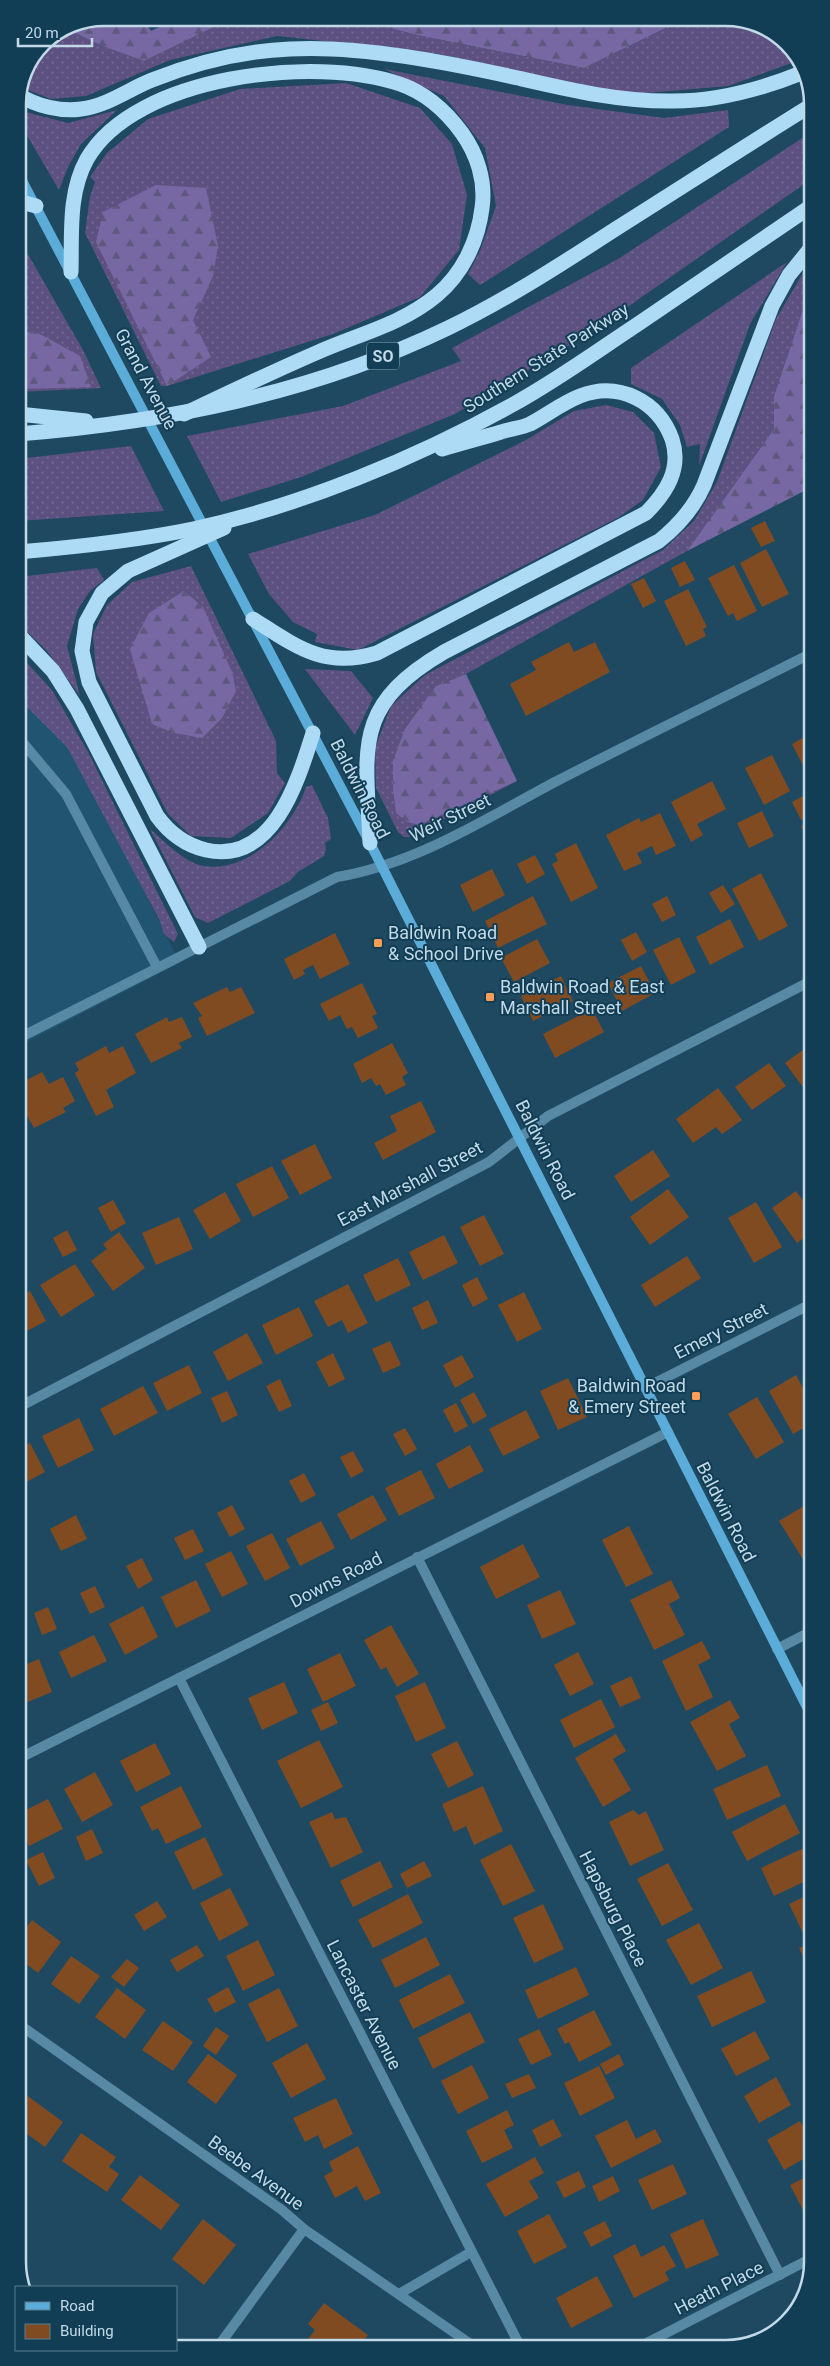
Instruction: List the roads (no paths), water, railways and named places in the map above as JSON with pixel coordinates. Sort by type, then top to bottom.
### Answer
[{"type":"highway","points":[[26,98],[55,108],[83,109],[112,99],[150,80],[220,57],[296,48],[387,55],[472,69],[595,95],[646,101],[676,101],[733,95],[757,89],[798,74]]},
{"type":"highway","points":[[71,272],[75,192],[86,161],[94,149],[118,123],[152,104],[174,95],[251,76],[304,72],[355,75],[394,82],[417,92],[446,113],[458,128],[469,143],[477,160],[484,199],[475,242],[465,262],[439,293],[421,307],[383,328],[319,351],[184,414]]},
{"type":"highway","name":"SO","points":[[26,433],[115,424],[184,414],[281,391],[326,378],[448,328],[535,280],[804,110]]},
{"type":"highway","points":[[26,203],[36,206]]},
{"type":"highway","name":"Southern State Parkway","points":[[26,551],[102,544],[194,528],[275,506],[346,482],[398,461],[515,403],[596,352],[804,212]]},
{"type":"highway","points":[[370,843],[367,770],[368,742],[375,718],[389,695],[414,670],[444,652],[659,541],[681,521],[691,510],[704,485],[764,326],[780,289],[804,256]]},
{"type":"highway","points":[[253,620],[289,642],[320,657],[349,660],[377,653],[646,513],[667,489],[673,474],[675,460],[674,445],[669,430],[652,408],[630,395],[605,390],[582,395],[529,424],[398,461]]},
{"type":"highway","points":[[26,415],[115,424]]},
{"type":"highway","points":[[275,506],[128,571],[115,581],[102,593],[86,622],[83,636],[84,666],[96,698],[157,816],[174,835],[185,843],[198,848],[225,851],[242,847],[268,830],[278,818],[296,785],[313,733]]},
{"type":"highway","points":[[26,642],[53,671],[77,709],[199,946]]},
{"type":"main road","name":"Grand Avenue","points":[[26,188],[244,601]]},
{"type":"main road","name":"Baldwin Road","points":[[244,601],[521,1138],[804,1701]]},
{"type":"street","name":"Weir Street","points":[[26,1034],[337,877],[381,866],[427,850],[804,657]]},
{"type":"street","points":[[26,747],[66,794],[157,967]]},
{"type":"street","name":"East Marshall Street","points":[[26,1403],[489,1162],[548,1116],[804,985]]},
{"type":"street","name":"Emery Street","points":[[645,1388],[804,1308]]},
{"type":"street","name":"Downs Road","points":[[26,1755],[668,1432]]},
{"type":"street","name":"Hapsburg Place","points":[[417,1558],[780,2275]]},
{"type":"street","points":[[777,1649],[804,1635]]},
{"type":"street","name":"Lancaster Avenue","points":[[179,1678],[517,2340]]},
{"type":"street","name":"Beebe Avenue","points":[[26,2029],[282,2210],[304,2229],[464,2340]]},
{"type":"street","points":[[223,2340],[304,2229]]},
{"type":"street","points":[[399,2294],[472,2252]]},
{"type":"street","name":"Heath Place","points":[[653,2340],[804,2262]]},
{"type":"place","name":"Baldwin Road & School Drive","points":[[378,943]]},
{"type":"place","name":"Baldwin Road & East Marshall Street","points":[[490,997]]},
{"type":"place","name":"Baldwin Road & Emery Street","points":[[696,1396]]}]
